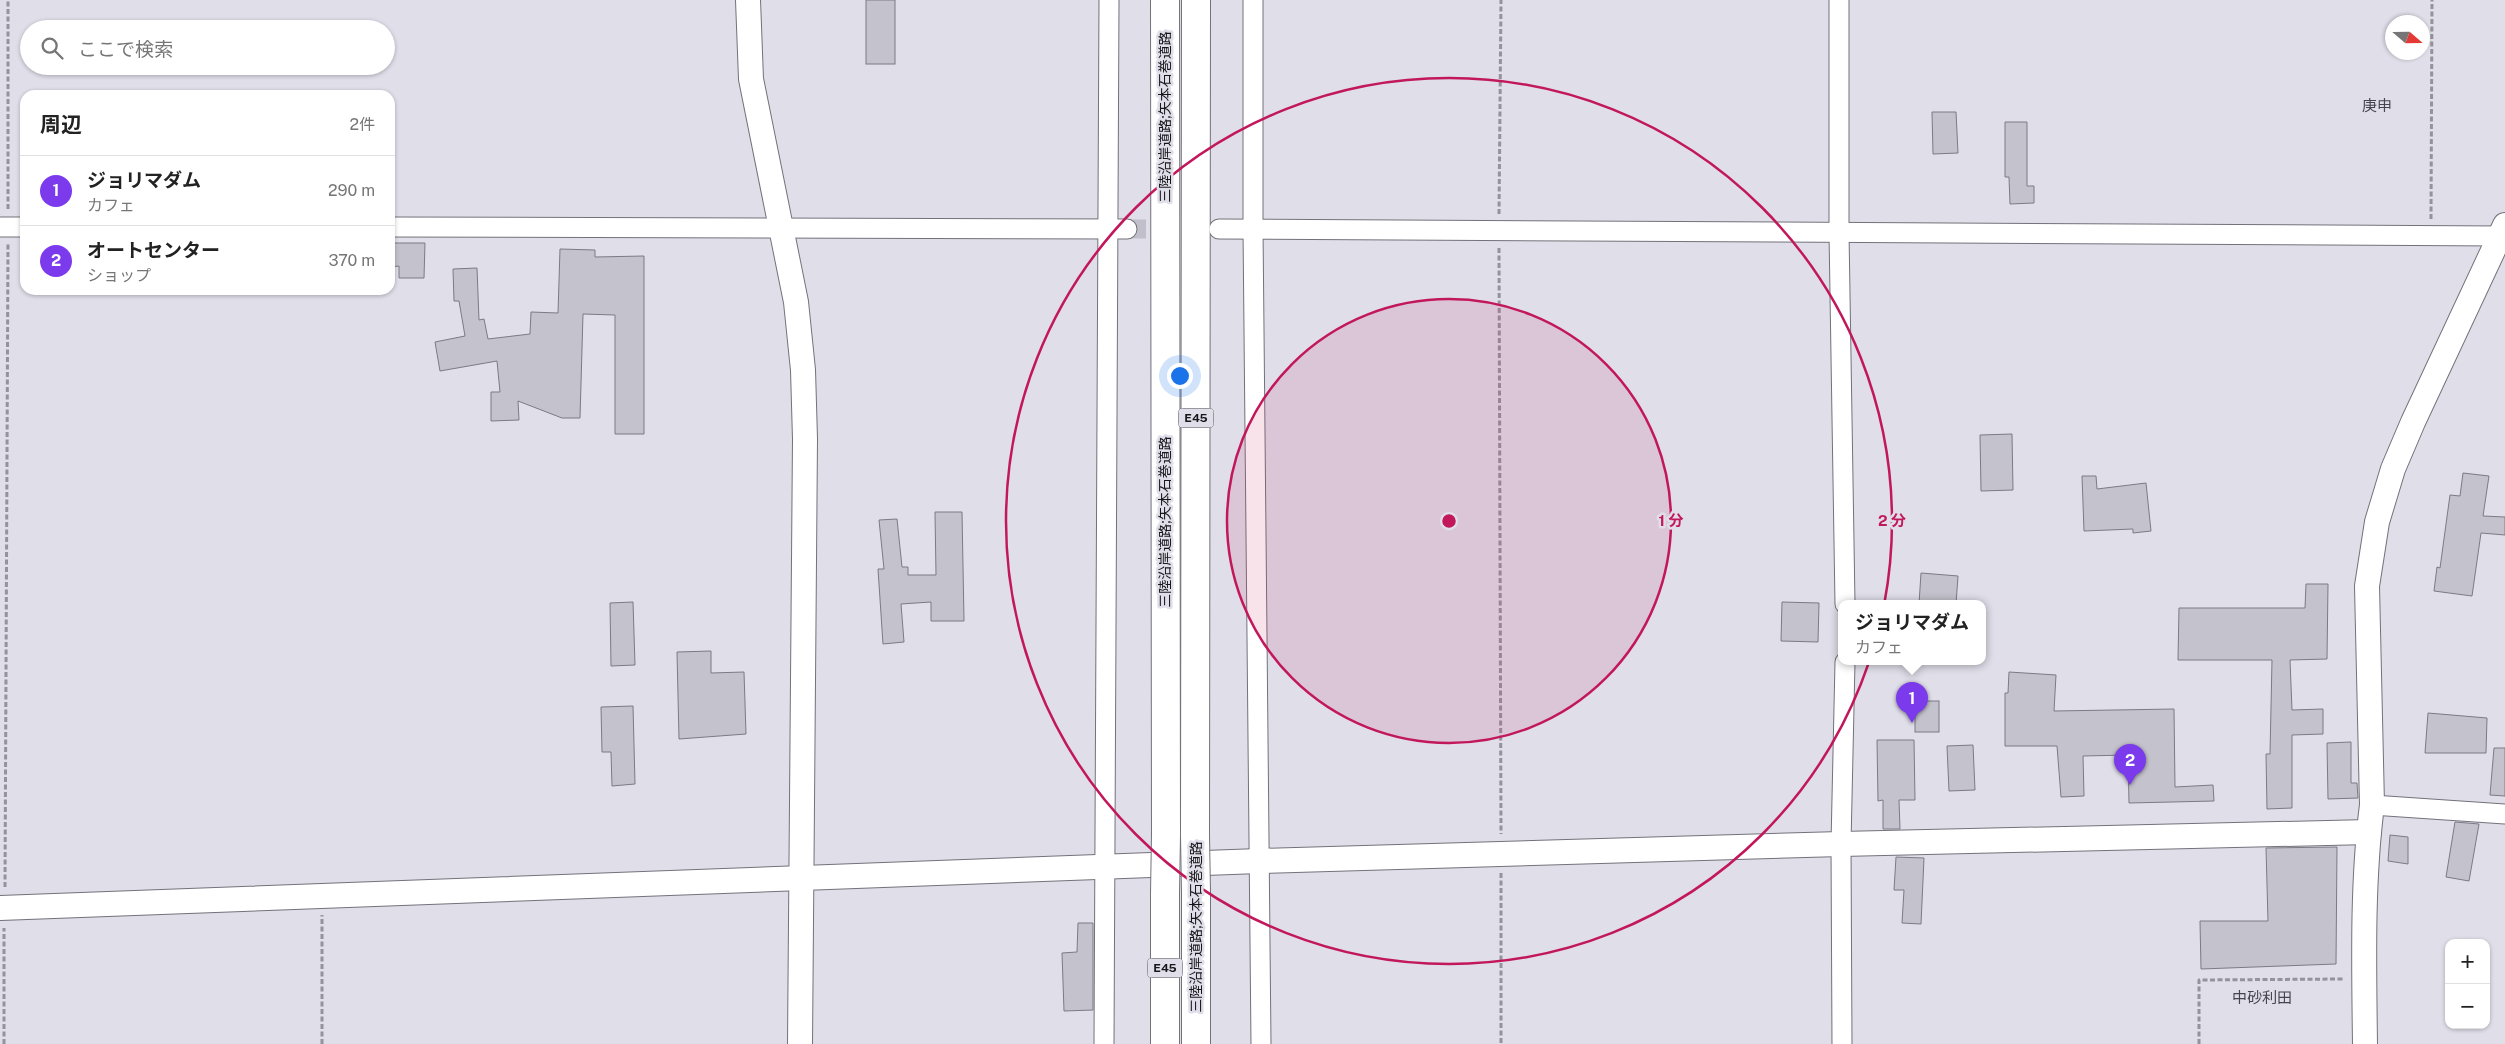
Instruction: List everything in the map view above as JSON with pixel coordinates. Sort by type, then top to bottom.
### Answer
[{"type":"highway","name":"三陸沿岸道路;矢本石巻道路","points":[[1165,0],[1165,1044]]},
{"type":"highway","name":"三陸沿岸道路;矢本石巻道路","points":[[1196,0],[1196,1044]]},
{"type":"street","points":[[748,0],[750,79],[796,302],[803,370],[805,439],[800,1044]]},
{"type":"street","points":[[1104,1044],[1118,228],[1109,0]]},
{"type":"street","points":[[1253,0],[1253,228],[1261,1044]]},
{"type":"street","points":[[1839,0],[1839,232],[1845,600]]},
{"type":"street","points":[[395,227],[1118,228]]},
{"type":"street","points":[[1219,229],[2431,234],[2503,230],[2393,469],[2377,522],[2368,586],[2372,805],[2368,832],[2364,979],[2365,1044]]},
{"type":"street","points":[[1842,1044],[1841,844],[1845,665]]},
{"type":"street","points":[[2372,805],[2505,814]]},
{"type":"street","points":[[2,908],[1259,861],[1841,844],[2368,832]]},
{"type":"path","points":[[4,1044],[2,908],[11,227],[8,0]]},
{"type":"path","points":[[1500,0],[1501,1044]]},
{"type":"path","points":[[2431,234],[2432,0]]},
{"type":"path","points":[[322,896],[322,1044]]},
{"type":"path","points":[[2199,1044],[2199,980],[2364,979]]},
{"type":"building","points":[[866,0],[895,0],[895,64],[866,64]]},
{"type":"building","points":[[1932,112],[1956,112],[1958,153],[1933,154]]},
{"type":"building","points":[[2005,122],[2027,122],[2027,186],[2034,186],[2034,203],[2010,204],[2009,177],[2005,177]]},
{"type":"building","points":[[395,243],[425,243],[424,278],[399,278],[399,266],[395,266]]},
{"type":"building","points":[[560,249],[595,250],[595,257],[644,256],[644,434],[615,434],[615,315],[583,314],[580,418],[562,418],[518,401],[519,420],[491,421],[491,392],[500,392],[497,361],[440,371],[435,342],[465,336],[459,301],[454,301],[453,269],[477,268],[479,320],[484,319],[488,339],[530,334],[531,312],[558,313]]},
{"type":"building","points":[[2012,434],[2013,490],[1981,491],[1980,435]]},
{"type":"building","points":[[2463,473],[2489,476],[2483,516],[2505,517],[2505,535],[2481,533],[2472,596],[2434,591],[2437,567],[2440,568],[2450,495],[2460,496]]},
{"type":"building","points":[[2082,476],[2096,476],[2097,489],[2146,483],[2151,531],[2133,533],[2133,529],[2084,531]]},
{"type":"building","points":[[935,512],[962,512],[964,621],[931,621],[931,602],[901,604],[904,642],[883,644],[878,569],[884,569],[879,520],[897,519],[902,567],[908,567],[908,575],[936,575]]},
{"type":"building","points":[[1921,573],[1958,576],[1956,600],[1919,600]]},
{"type":"building","points":[[2306,584],[2328,584],[2327,659],[2290,660],[2292,710],[2323,709],[2323,734],[2292,735],[2292,808],[2267,809],[2266,754],[2270,754],[2272,660],[2178,660],[2179,608],[2305,608]]},
{"type":"building","points":[[633,602],[635,665],[611,666],[610,603]]},
{"type":"building","points":[[1782,602],[1819,603],[1818,642],[1781,641]]},
{"type":"building","points":[[711,651],[711,673],[744,672],[746,734],[679,739],[677,652]]},
{"type":"building","points":[[2009,672],[2056,675],[2054,711],[2174,709],[2175,787],[2213,785],[2214,801],[2129,803],[2128,755],[2083,756],[2084,796],[2061,797],[2057,746],[2005,746],[2005,693],[2008,693]]},
{"type":"building","points":[[1915,701],[1939,701],[1939,732],[1915,732]]},
{"type":"building","points":[[633,706],[635,784],[612,786],[611,752],[602,752],[601,707]]},
{"type":"building","points":[[2428,713],[2487,718],[2486,753],[2425,753]]},
{"type":"building","points":[[1877,740],[1914,740],[1915,800],[1899,800],[1900,829],[1883,829],[1883,800],[1878,801]]},
{"type":"building","points":[[2351,742],[2351,783],[2357,783],[2358,798],[2328,799],[2327,743]]},
{"type":"building","points":[[1973,745],[1975,790],[1949,791],[1947,746]]},
{"type":"building","points":[[2494,748],[2505,748],[2505,796],[2490,795]]},
{"type":"building","points":[[2455,822],[2479,824],[2469,881],[2446,877]]},
{"type":"building","points":[[2390,835],[2408,837],[2408,864],[2388,861]]},
{"type":"building","points":[[2337,847],[2336,964],[2201,969],[2200,921],[2268,921],[2266,848]]},
{"type":"building","points":[[1896,857],[1924,858],[1921,924],[1902,923],[1904,890],[1894,890]]},
{"type":"building","points":[[1078,923],[1093,923],[1093,1010],[1064,1011],[1062,953],[1077,952]]},
{"type":"tunnel","points":[[1127,229],[1208,229]]},
{"type":"place","name":"ジョリマダム","points":[[1912,723]]},
{"type":"place","name":"オートセンター","points":[[2130,785]]},
{"type":"district","name":"庚申","points":[[2377,105]]},
{"type":"district","name":"中砂利田","points":[[2262,997]]}]
